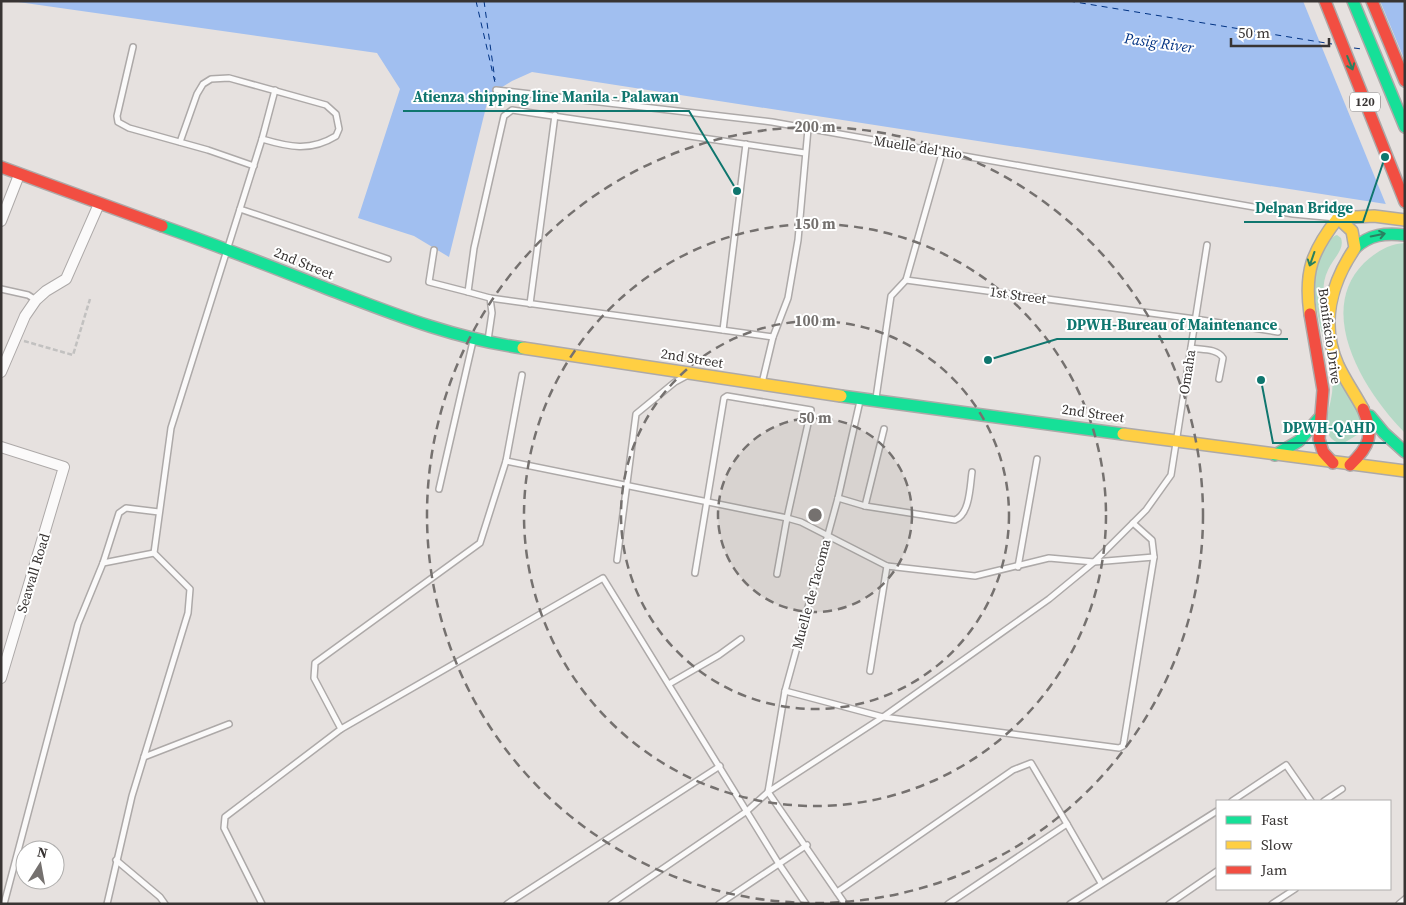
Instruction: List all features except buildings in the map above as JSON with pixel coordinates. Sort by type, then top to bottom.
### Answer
[{"type":"main road","name":"120","points":[[1326,1],[1405,202]]},
{"type":"main road","name":"120","points":[[1353,1],[1405,127]]},
{"type":"main road","points":[[1372,1],[1405,81]]},
{"type":"main road","name":"2nd Street","points":[[1,167],[98,204],[228,249],[420,326],[473,340],[692,372],[762,385],[1350,465],[1405,470]]},
{"type":"main road","points":[[1338,218],[1374,216],[1405,220]]},
{"type":"main road","points":[[1338,218],[1352,231],[1354,248],[1372,235],[1383,233],[1405,235]]},
{"type":"main road","name":"Bonifacio Drive","points":[[1333,462],[1324,455],[1320,444],[1320,417],[1324,386],[1309,307],[1307,282],[1310,265],[1317,246],[1338,218]]},
{"type":"main road","name":"Bonifacio Drive","points":[[1350,465],[1360,458],[1369,444],[1371,432],[1364,409],[1337,364],[1329,331],[1329,309],[1334,284],[1341,268],[1354,248]]},
{"type":"main road","points":[[1364,409],[1384,433],[1405,452]]},
{"type":"main road","points":[[1275,455],[1299,441],[1320,417]]},
{"type":"street","points":[[1,221],[19,175]]},
{"type":"street","points":[[1,372],[36,300],[46,291],[66,279],[98,204]]},
{"type":"street","name":"Seawall Road","points":[[1,447],[64,467],[1,678]]},
{"type":"lane","points":[[133,47],[117,116],[118,122],[129,128],[254,166]]},
{"type":"lane","points":[[180,142],[196,94],[203,84],[211,79],[229,78],[275,90],[326,105],[336,114],[339,129],[336,136],[312,147],[292,148],[262,139]]},
{"type":"lane","points":[[154,552],[171,428],[254,166],[275,90]]},
{"type":"lane","name":"Muelle del Rio","points":[[496,90],[772,122],[943,150],[1293,214],[1338,218]]},
{"type":"lane","points":[[468,292],[474,248],[504,116],[512,110],[805,153]]},
{"type":"lane","points":[[530,304],[555,115]]},
{"type":"lane","points":[[762,385],[773,337],[788,298],[796,250],[808,129]]},
{"type":"lane","points":[[723,330],[746,144]]},
{"type":"lane","points":[[876,399],[891,296],[906,280],[943,150]]},
{"type":"lane","points":[[240,210],[388,259]]},
{"type":"lane","name":"Omaha","points":[[611,904],[747,811],[768,792],[883,717],[1049,599],[1094,562],[1146,510],[1171,475],[1207,245]]},
{"type":"lane","points":[[434,250],[429,282],[490,298],[773,337]]},
{"type":"lane","name":"1st Street","points":[[906,280],[1196,319],[1278,332]]},
{"type":"lane","points":[[1,289],[28,295],[36,300]]},
{"type":"lane","points":[[487,343],[492,313],[490,298]]},
{"type":"lane","points":[[439,489],[473,340]]},
{"type":"lane","points":[[1191,348],[1220,354],[1223,358],[1220,380]]},
{"type":"lane","points":[[617,560],[636,414],[675,382],[692,372]]},
{"type":"lane","points":[[341,729],[314,678],[315,663],[480,543],[506,462],[522,375]]},
{"type":"lane","points":[[695,573],[724,398],[727,396],[810,409],[777,574]]},
{"type":"lane","name":"Muelle de Tacoma","points":[[768,792],[784,691],[824,552],[861,398]]},
{"type":"lane","points":[[865,506],[884,429]]},
{"type":"lane","points":[[1018,567],[1037,459]]},
{"type":"lane","points":[[506,462],[627,484],[787,518],[801,522],[887,566],[975,576],[1049,558],[1094,562],[1154,556]]},
{"type":"lane","points":[[838,498],[865,506],[956,520],[965,512],[972,472]]},
{"type":"lane","points":[[4,904],[78,624],[103,563],[120,513],[126,508],[159,512]]},
{"type":"lane","points":[[784,691],[883,717],[1119,748],[1124,741],[1154,556],[1152,540],[1133,524]]},
{"type":"lane","points":[[103,563],[154,552]]},
{"type":"lane","points":[[107,904],[116,860],[144,757],[188,613],[190,589],[154,552]]},
{"type":"lane","points":[[870,671],[887,566]]},
{"type":"lane","points":[[262,904],[224,828],[225,817],[341,729],[603,578],[779,864],[806,904]]},
{"type":"lane","points":[[669,684],[719,655],[741,639]]},
{"type":"lane","points":[[144,757],[229,724]]},
{"type":"lane","points":[[837,892],[1014,770],[1031,764],[1101,883]]},
{"type":"lane","points":[[1234,800],[1286,765],[1310,800]]},
{"type":"lane","points":[[507,904],[720,766]]},
{"type":"lane","points":[[1326,800],[1342,789]]},
{"type":"lane","points":[[768,792],[845,904]]},
{"type":"lane","points":[[1070,904],[1216,812]]},
{"type":"lane","points":[[948,904],[1067,824]]},
{"type":"lane","points":[[719,904],[806,846]]},
{"type":"lane","points":[[116,860],[160,897],[164,904]]},
{"type":"lane","points":[[1169,904],[1216,873]]},
{"type":"lane","points":[[1272,904],[1293,890]]},
{"type":"lane","points":[[1399,904],[1405,899]]},
{"type":"path","points":[[16,338],[73,356],[90,299]]},
{"type":"green space","points":[[1337,235],[1341,238],[1342,242],[1338,254],[1325,278],[1324,301],[1361,421],[1357,435],[1342,444],[1330,437],[1328,432],[1327,419],[1332,392],[1332,379],[1314,290],[1315,274],[1319,259],[1331,239]]},
{"type":"green space","points":[[1405,243],[1405,433],[1375,397],[1351,352],[1345,328],[1344,305],[1350,283],[1364,263],[1383,249]]},
{"type":"water","name":"Pasig River","points":[[11,1],[1405,1],[1405,207],[532,72],[489,95],[449,257],[414,236],[358,218],[400,89],[377,53]]},
{"type":"pier","points":[[1303,1],[1380,1],[1405,61],[1405,210],[1387,207]]},
{"type":"ferry route","points":[[476,1],[496,87]]},
{"type":"ferry route","points":[[484,1],[495,80]]},
{"type":"ferry route","points":[[1069,1],[1332,44]]},
{"type":"ferry route","points":[[1354,48],[1362,49]]},
{"type":"traffic: fast","points":[[1353,1],[1405,127]]},
{"type":"traffic: fast","points":[[162,226],[422,324],[471,338],[523,348]]},
{"type":"traffic: fast","points":[[1355,248],[1366,240],[1378,235],[1405,235]]},
{"type":"traffic: fast","points":[[841,396],[1123,434]]},
{"type":"traffic: fast","points":[[1370,416],[1384,433],[1405,452]]},
{"type":"traffic: fast","points":[[1275,455],[1299,441],[1320,417]]},
{"type":"traffic: slow","points":[[1338,218],[1374,216],[1405,220]]},
{"type":"traffic: slow","points":[[1310,314],[1308,286],[1312,263],[1322,241],[1338,218],[1352,231],[1355,248],[1334,290],[1329,319],[1330,334],[1338,365],[1363,409]]},
{"type":"traffic: slow","points":[[523,348],[841,396]]},
{"type":"traffic: slow","points":[[1123,434],[1405,471]]},
{"type":"traffic: jam","points":[[1325,1],[1405,202]]},
{"type":"traffic: jam","points":[[1372,1],[1405,81]]},
{"type":"traffic: jam","points":[[1,167],[162,226]]},
{"type":"traffic: jam","points":[[1310,314],[1323,390],[1319,439],[1323,452],[1333,463]]},
{"type":"traffic: jam","points":[[1350,465],[1362,452],[1368,440],[1368,426],[1363,409]]},
{"type":"place","name":"Delpan Bridge","points":[[1385,157]]},
{"type":"place","name":"Atienza shipping line Manila - Palawan","points":[[737,191]]},
{"type":"place","name":"DPWH-Bureau of Maintenance","points":[[988,360]]},
{"type":"place","name":"DPWH-QAHD","points":[[1261,380]]}]
